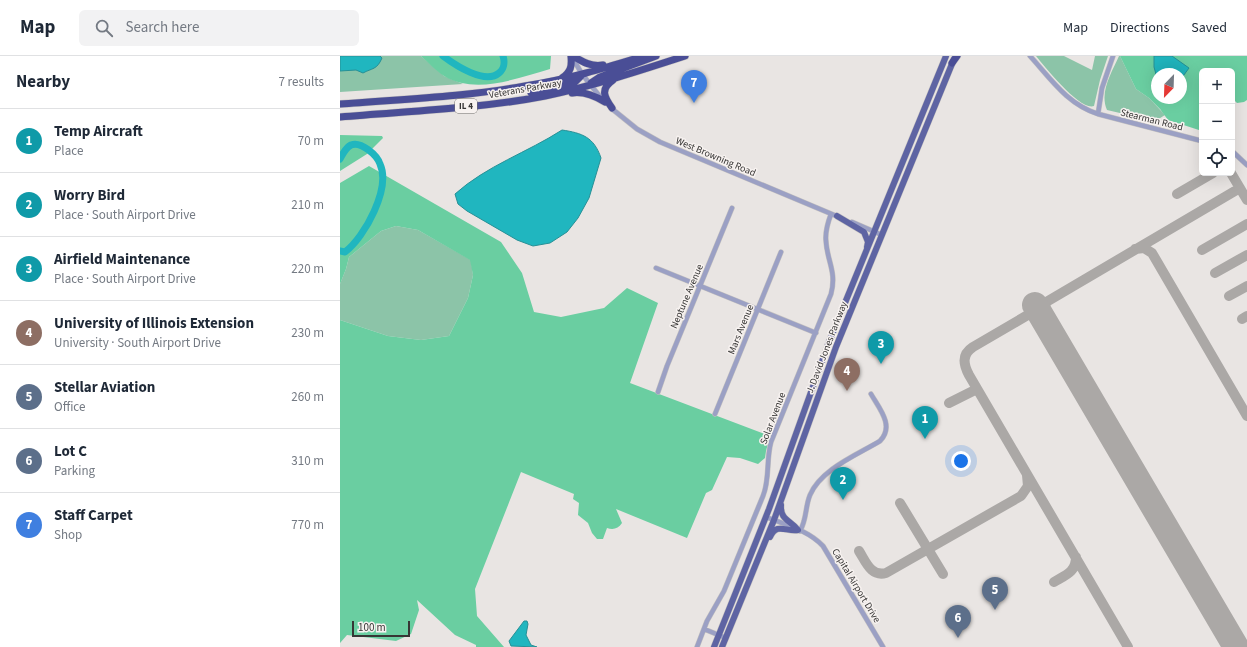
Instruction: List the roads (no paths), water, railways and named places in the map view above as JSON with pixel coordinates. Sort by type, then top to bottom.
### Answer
[{"type":"highway","points":[[560,80],[570,71],[572,56],[585,63],[598,66],[632,56],[642,57]]},
{"type":"highway","points":[[590,85],[600,77],[656,56]]},
{"type":"highway","name":"Veterans Parkway","points":[[340,117],[476,106],[531,98],[617,78],[685,56]]},
{"type":"highway","name":"Veterans Parkway","points":[[340,104],[476,93],[525,86],[560,80],[642,57]]},
{"type":"highway","points":[[476,106],[575,82],[582,74]]},
{"type":"highway","points":[[612,108],[605,96],[605,90],[609,84],[617,78]]},
{"type":"highway","points":[[531,98],[539,100],[579,92],[590,94],[605,102]]},
{"type":"main road","name":"J. David Jones Parkway","points":[[714,647],[766,517],[829,342],[946,56]]},
{"type":"main road","name":"J. David Jones Parkway","points":[[722,647],[774,520],[826,374],[955,58]]},
{"type":"main road","points":[[834,215],[864,232],[868,242],[867,249]]},
{"type":"main road","points":[[782,498],[782,515],[799,530]]},
{"type":"main road","points":[[750,580],[758,569],[773,532],[782,528],[799,530]]},
{"type":"street","name":"West Browning Road","points":[[572,56],[582,74],[605,102],[637,129],[668,146],[882,235]]},
{"type":"street","name":"Stearman Road","points":[[1030,56],[1066,96],[1078,106],[1098,114],[1199,140]]},
{"type":"street","points":[[1098,114],[1102,88],[1113,56]]},
{"type":"street","points":[[1235,154],[1247,165]]},
{"type":"street","name":"Neptune Avenue","points":[[658,392],[667,366],[732,208]]},
{"type":"street","name":"Solar Avenue","points":[[697,647],[710,614],[724,591],[763,496],[767,483],[767,458],[771,442],[831,294],[833,285],[833,271],[826,239],[828,221],[834,215]]},
{"type":"street","name":"Mars Avenue","points":[[715,414],[781,252]]},
{"type":"street","points":[[656,268],[816,333]]},
{"type":"street","points":[[799,530],[805,523],[810,495],[821,478],[884,437],[887,428],[886,421],[871,394]]},
{"type":"street","name":"Capital Airport Drive","points":[[766,517],[799,530],[815,539],[825,549],[883,647]]},
{"type":"street","points":[[704,629],[726,638]]},
{"type":"water","points":[[340,56],[380,56],[382,58],[376,67],[363,73],[356,70],[340,71]]},
{"type":"water","points":[[1154,56],[1172,56],[1189,68],[1187,71],[1187,68],[1154,67]]},
{"type":"water","points":[[562,130],[586,137],[595,145],[601,158],[589,198],[578,218],[567,232],[550,243],[533,246],[517,240],[467,211],[458,204],[455,194],[467,184],[494,167]]},
{"type":"water","points":[[524,621],[527,621],[528,624],[526,635],[531,645],[537,647],[511,646],[509,641]]},
{"type":"waterway","points":[[443,56],[470,72],[486,77],[493,76],[502,70],[504,65],[503,56]]},
{"type":"waterway","points":[[340,159],[344,151],[349,146],[355,144],[359,145],[364,147],[376,157],[380,164],[382,174],[382,186],[379,198],[368,224],[353,245],[345,252],[340,251]]},
{"type":"place","name":"Staff Carpet","points":[[694,103]]},
{"type":"place","name":"Airfield Maintenance","points":[[881,364]]},
{"type":"place","name":"University of Illinois Extension","points":[[847,391]]},
{"type":"place","name":"Temp Aircraft","points":[[925,439]]},
{"type":"place","name":"Worry Bird","points":[[843,500]]},
{"type":"place","name":"Stellar Aviation","points":[[995,610]]},
{"type":"place","name":"Lot C","points":[[958,638]]}]
